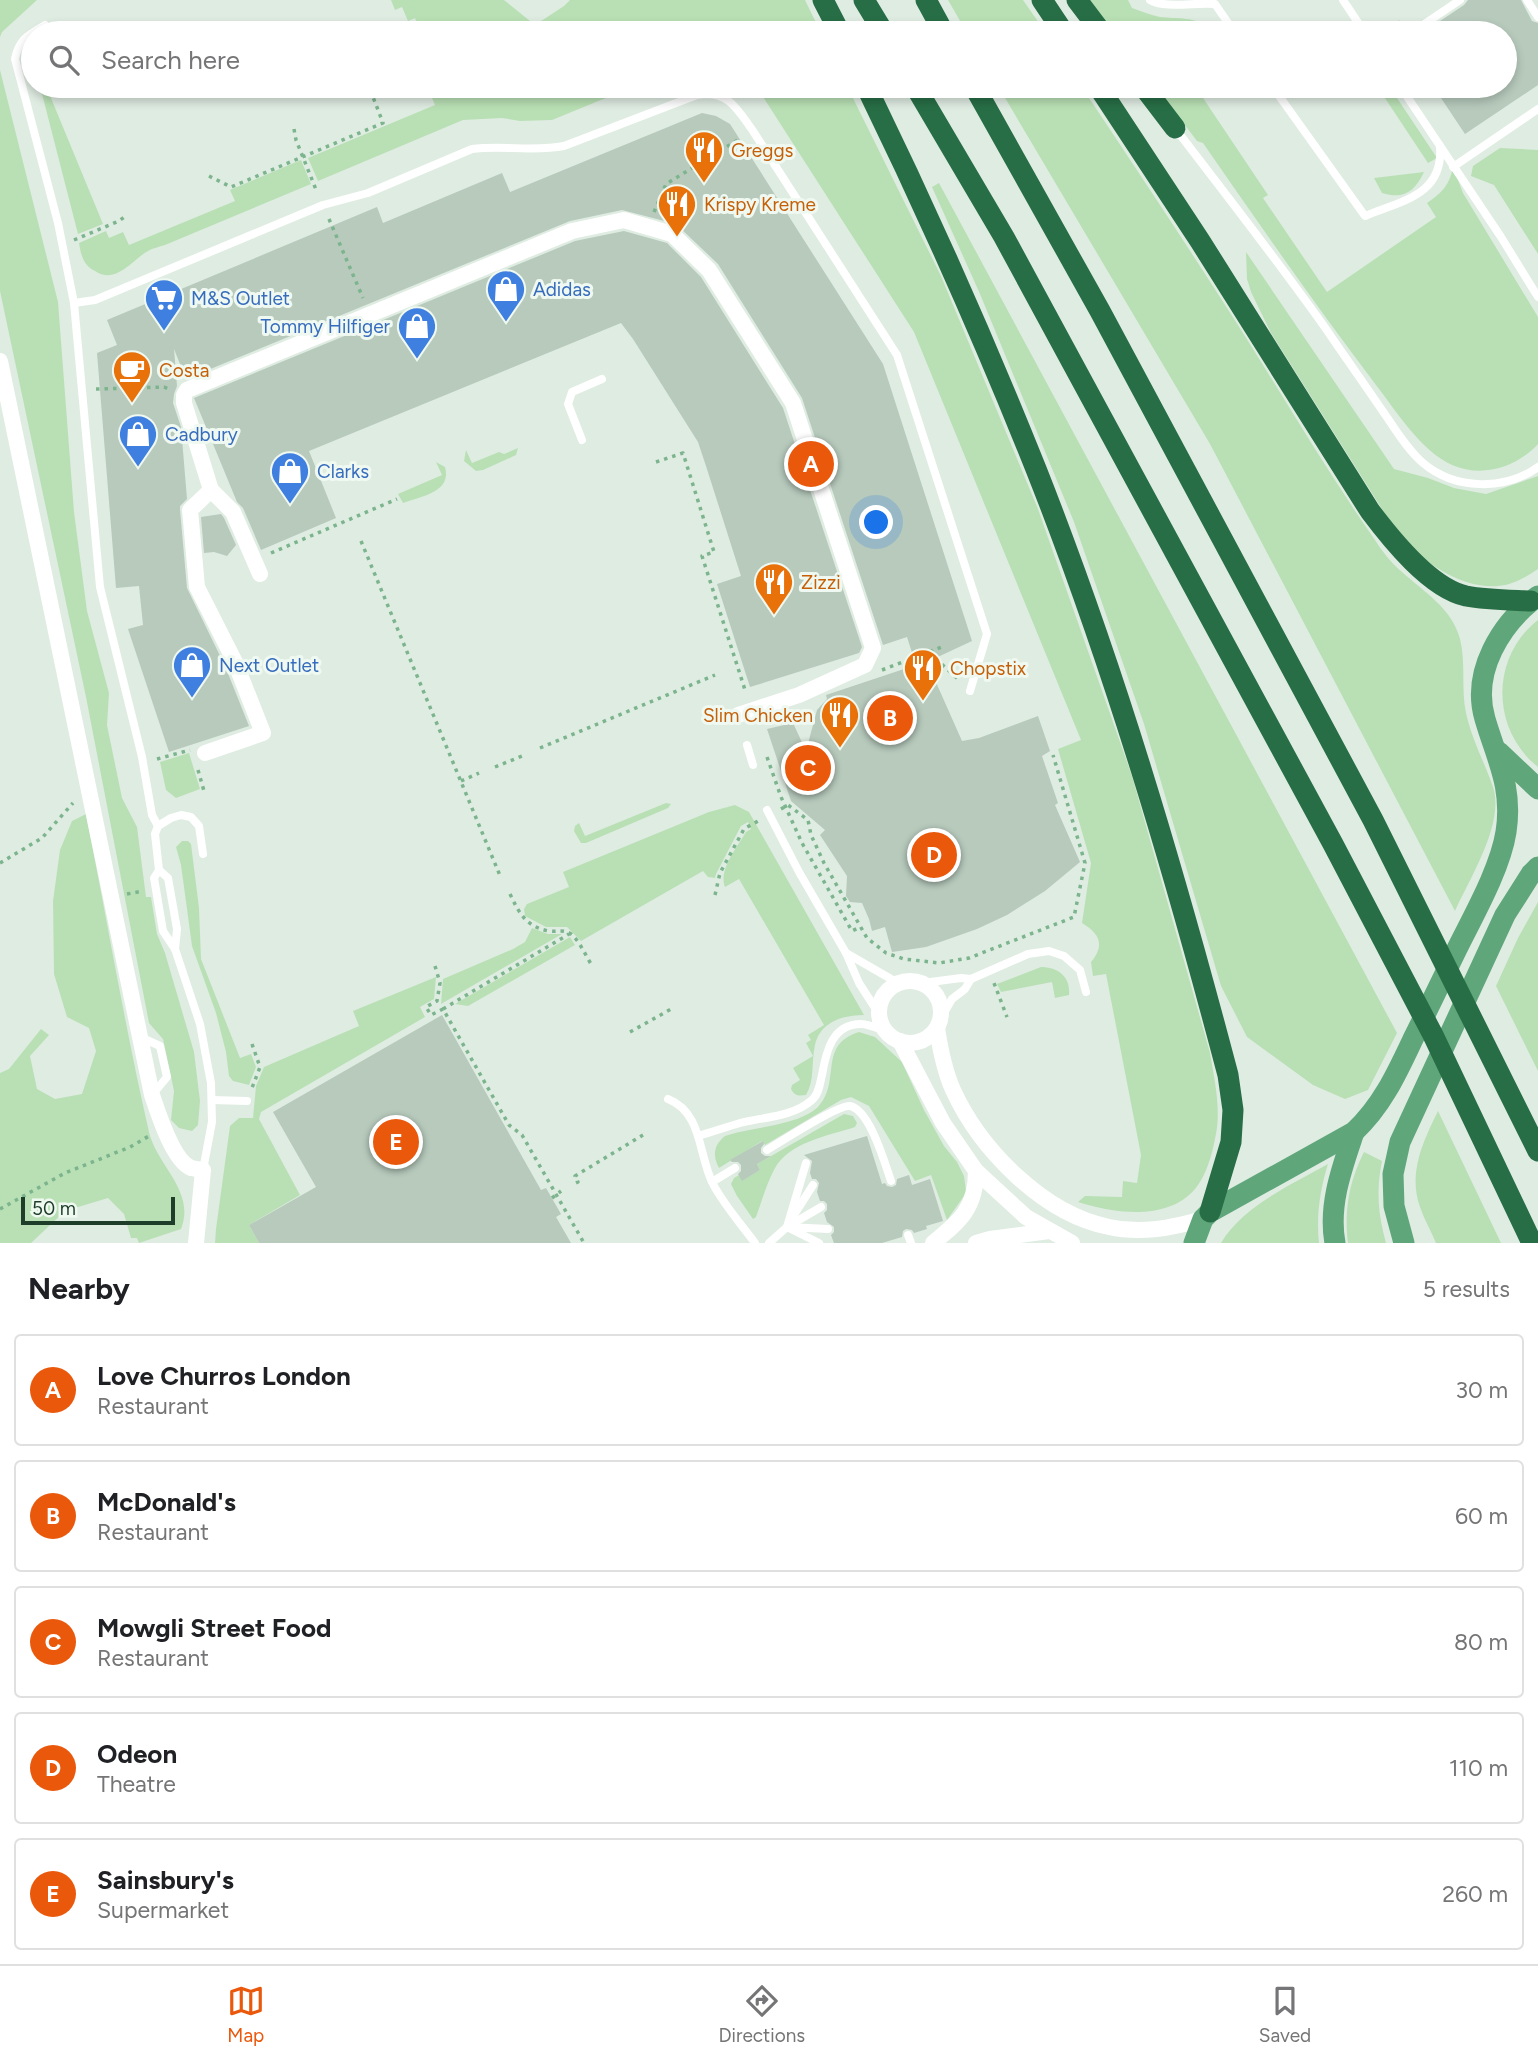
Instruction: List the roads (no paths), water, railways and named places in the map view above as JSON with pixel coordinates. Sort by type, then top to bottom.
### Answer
[{"type":"highway","points":[[823,0],[834,21]]},
{"type":"highway","points":[[864,0],[877,21]]},
{"type":"highway","points":[[926,0],[937,21]]},
{"type":"highway","points":[[1042,0],[1056,21]]},
{"type":"highway","points":[[1077,0],[1093,21]]},
{"type":"highway","points":[[872,98],[917,189],[1036,470],[1083,597],[1166,848],[1228,1075],[1233,1110],[1231,1142],[1207,1216]]},
{"type":"highway","points":[[922,98],[1004,237],[1332,844],[1433,1035],[1532,1243]]},
{"type":"highway","points":[[981,98],[1100,311],[1366,808],[1538,1151]]},
{"type":"highway","points":[[1106,98],[1370,511],[1391,538],[1413,563],[1440,583],[1464,596],[1535,598]]},
{"type":"highway","points":[[1152,98],[1175,128]]},
{"type":"main road","points":[[1194,1243],[1207,1216],[1354,1132],[1367,1121],[1390,1087],[1488,884],[1506,834],[1506,781],[1484,716],[1482,684],[1490,653],[1504,627],[1535,598]]},
{"type":"main road","points":[[1495,747],[1538,789]]},
{"type":"main road","points":[[1404,1243],[1394,1206],[1393,1174],[1400,1142],[1505,915],[1538,867]]},
{"type":"main road","points":[[1335,1243],[1338,1178],[1354,1132]]},
{"type":"street","points":[[260,574],[233,512],[211,489],[184,403],[187,390],[572,231],[624,220],[672,234],[709,270],[793,403],[873,648],[865,665],[799,695],[738,715]]},
{"type":"street","points":[[0,361],[152,1095],[163,1129],[184,1164],[202,1170],[196,1243]]},
{"type":"street","points":[[205,752],[263,733],[235,662],[197,587],[190,510],[211,489]]},
{"type":"street","points":[[1072,1243],[1026,1217],[976,1171],[943,1124],[893,1037],[883,1027],[879,1006],[886,992],[898,983],[923,983],[940,1001],[939,1023],[944,1063],[951,1087],[963,1111],[991,1150],[1017,1177],[1050,1202],[1080,1219],[1109,1227],[1150,1231],[1173,1228],[1207,1216]]},
{"type":"street","points":[[893,1037],[914,1043],[921,1041],[933,1033],[939,1023]]},
{"type":"street","points":[[933,1243],[965,1214],[976,1187],[976,1171]]},
{"type":"street","points":[[976,1243],[1049,1231]]},
{"type":"lane","points":[[1150,0],[1153,3],[1166,4],[1202,1],[1215,4],[1227,21]]},
{"type":"lane","points":[[1429,21],[1460,0]]},
{"type":"lane","points":[[1527,0],[1538,17]]},
{"type":"lane","points":[[1345,2],[1357,21]]},
{"type":"lane","points":[[21,42],[15,59],[21,82]]},
{"type":"lane","points":[[25,98],[62,242],[74,303],[100,587],[142,757],[152,815],[158,826]]},
{"type":"lane","points":[[74,303],[95,300],[323,205],[368,193],[472,149],[544,149],[564,146],[691,98]]},
{"type":"lane","points":[[724,98],[753,131],[897,355],[987,634],[970,691]]},
{"type":"lane","points":[[1281,98],[1365,216],[1422,193],[1439,169],[1440,146]]},
{"type":"lane","points":[[1408,98],[1538,297]]},
{"type":"lane","points":[[1453,167],[1538,109]]},
{"type":"lane","points":[[1175,128],[1317,316],[1405,443],[1424,464],[1468,484],[1486,485],[1504,482],[1538,467]]},
{"type":"lane","points":[[582,440],[568,404],[572,392],[602,379]]},
{"type":"lane","points":[[747,745],[753,765]]},
{"type":"lane","points":[[766,814],[846,953],[859,983],[879,1014]]},
{"type":"lane","points":[[202,1170],[212,1122],[212,1100],[200,1024],[174,949],[163,931],[154,878],[159,870],[155,834],[158,826],[181,815],[191,817],[199,826],[203,854]]},
{"type":"lane","points":[[159,870],[168,877],[177,929],[174,949]]},
{"type":"lane","points":[[923,983],[971,979],[1028,954],[1049,951],[1064,956],[1080,970],[1086,992]]},
{"type":"lane","points":[[846,953],[898,983]]},
{"type":"lane","points":[[939,1023],[952,999],[965,989],[971,979]]},
{"type":"lane","points":[[698,1136],[739,1123],[788,1113],[815,1098],[826,1052],[836,1034],[846,1028],[858,1024],[893,1037]]},
{"type":"lane","points":[[668,1099],[678,1103],[692,1118],[712,1182],[755,1243]]},
{"type":"lane","points":[[212,1100],[247,1101]]},
{"type":"lane","points":[[767,1150],[846,1105],[851,1106],[862,1114],[891,1181]]},
{"type":"lane","points":[[787,1227],[806,1163]]},
{"type":"lane","points":[[876,1165],[887,1170]]},
{"type":"lane","points":[[712,1182],[735,1168]]},
{"type":"lane","points":[[787,1227],[813,1185]]},
{"type":"lane","points":[[768,1243],[787,1227],[821,1207]]},
{"type":"lane","points":[[787,1227],[828,1229]]},
{"type":"lane","points":[[787,1227],[819,1243]]},
{"type":"place","name":"Greggs","points":[[704,184]]},
{"type":"place","name":"Krispy Kreme","points":[[677,238]]},
{"type":"place","name":"Adidas","points":[[506,323]]},
{"type":"place","name":"M&S Outlet","points":[[164,332]]},
{"type":"place","name":"Tommy Hilfiger","points":[[417,360]]},
{"type":"place","name":"Costa","points":[[132,404]]},
{"type":"place","name":"Love Churros London","points":[[811,464]]},
{"type":"place","name":"Cadbury","points":[[138,468]]},
{"type":"place","name":"Clarks","points":[[290,505]]},
{"type":"place","name":"Zizzi","points":[[774,616]]},
{"type":"place","name":"Next Outlet","points":[[192,699]]},
{"type":"place","name":"Chopstix","points":[[923,702]]},
{"type":"place","name":"McDonald's","points":[[890,718]]},
{"type":"place","name":"Slim Chicken","points":[[840,749]]},
{"type":"place","name":"Mowgli Street Food","points":[[808,768]]},
{"type":"place","name":"Odeon","points":[[934,855]]},
{"type":"place","name":"Sainsbury's","points":[[396,1142]]}]
